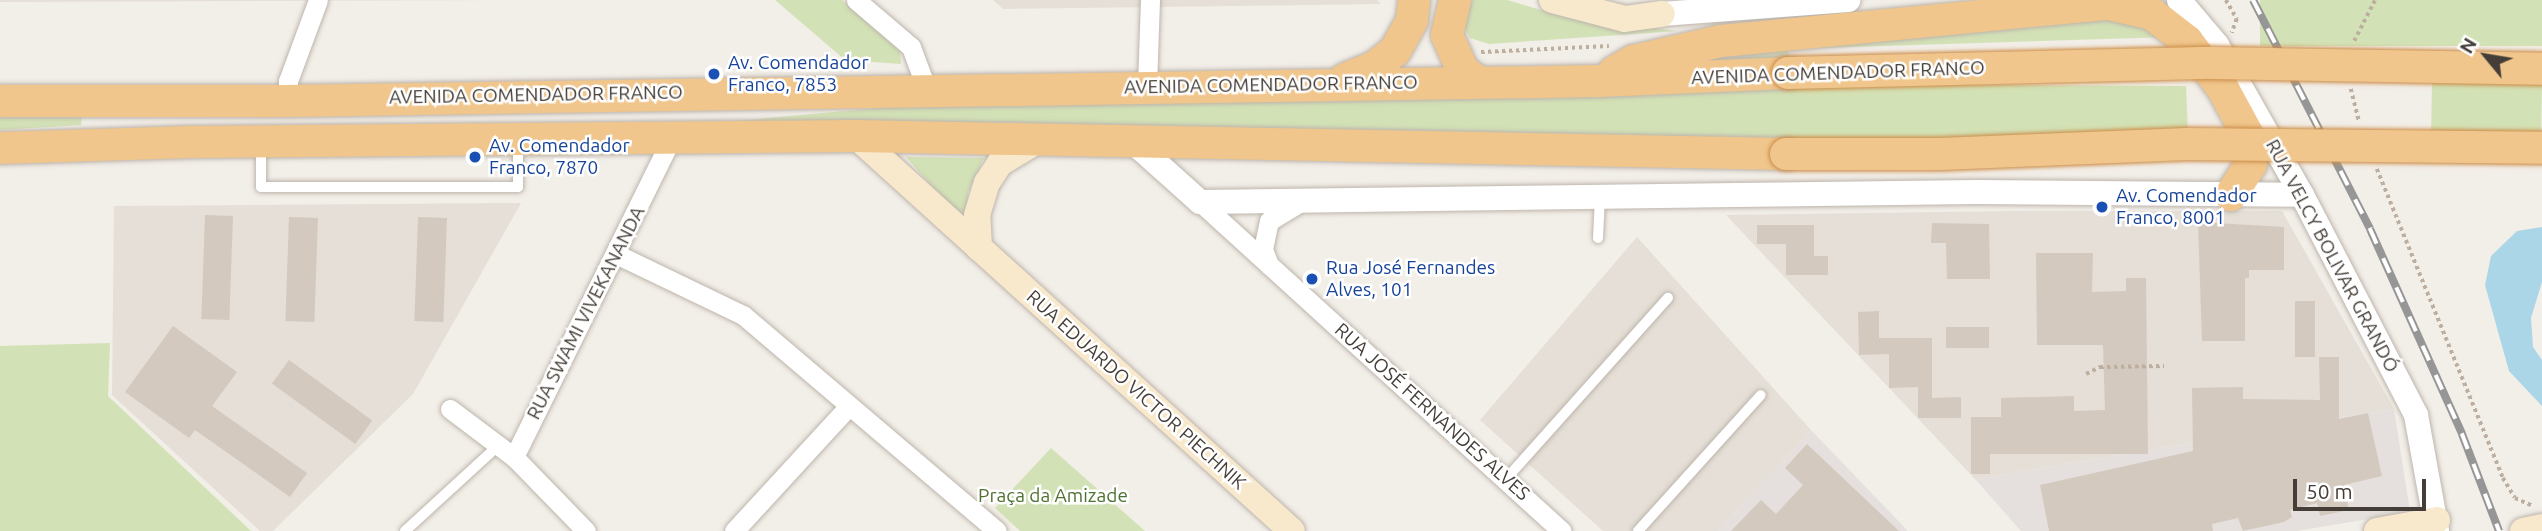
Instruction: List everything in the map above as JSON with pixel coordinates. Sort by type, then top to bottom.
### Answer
[{"type":"highway","points":[[1332,83],[1375,67],[1395,51],[1412,20],[1414,0]]},
{"type":"highway","points":[[1455,0],[1447,35],[1463,71],[1479,82]]},
{"type":"highway","points":[[1598,81],[1633,61],[1721,41],[2108,4],[2152,15],[2187,41],[2223,89],[2248,135],[2251,164],[2245,195]]},
{"type":"highway","name":"AVENIDA COMENDADOR FRANCO","points":[[0,101],[288,101],[1598,81],[1788,73],[2212,63],[2542,69]]},
{"type":"highway","points":[[191,142],[204,130],[223,124],[272,122],[288,101]]},
{"type":"highway","points":[[0,148],[261,141],[856,136],[1786,154],[1940,154],[2187,144],[2542,149]]},
{"type":"main road","points":[[1552,0],[1625,19],[1674,9]]},
{"type":"main road","points":[[1616,0],[1674,9]]},
{"type":"main road","name":"RUA EDUARDO VICTOR PIECHNIK","points":[[856,136],[1292,531]]},
{"type":"main road","points":[[979,248],[977,215],[987,183],[1000,163],[1041,138]]},
{"type":"main road","points":[[2377,531],[2437,525]]},
{"type":"main road","points":[[2523,531],[2542,527]]},
{"type":"street","points":[[288,101],[288,81],[318,0]]},
{"type":"street","points":[[856,0],[911,47],[927,90]]},
{"type":"street","points":[[1147,86],[1150,0]]},
{"type":"street","points":[[1674,9],[1848,0]]},
{"type":"street","name":"RUA VELCY BOLIVAR GRANDÓ","points":[[2179,0],[2217,45],[2302,195],[2416,415],[2437,525]]},
{"type":"street","name":"RUA SWAMI VIVEKANANDA","points":[[507,451],[616,254],[672,138]]},
{"type":"street","points":[[1133,142],[1199,202],[1976,192],[2302,195]]},
{"type":"street","points":[[2245,195],[2285,166]]},
{"type":"street","points":[[1270,266],[1263,249],[1269,221],[1301,201]]},
{"type":"street","name":"RUA JOSÉ FERNANDES ALVES","points":[[1199,202],[1562,531]]},
{"type":"street","points":[[616,254],[743,315],[995,530]]},
{"type":"street","points":[[734,531],[849,406]]},
{"type":"street","points":[[450,409],[507,451],[586,531]]},
{"type":"lane","points":[[261,141],[261,187],[518,187],[518,139]]},
{"type":"lane","points":[[1598,238],[1600,197]]},
{"type":"lane","points":[[1506,479],[1668,298]]},
{"type":"lane","points":[[1638,531],[1761,395]]},
{"type":"lane","points":[[405,531],[507,451]]},
{"type":"path","points":[[2217,45],[2233,32],[2237,19],[2226,0]]},
{"type":"path","points":[[2350,55],[2357,29],[2375,0]]},
{"type":"path","points":[[1468,50],[1493,54],[1618,45]]},
{"type":"path","points":[[2349,80],[2362,130]]},
{"type":"path","points":[[2372,156],[2503,478],[2515,498],[2530,506],[2542,505]]},
{"type":"path","points":[[2086,374],[2100,367],[2164,366]]},
{"type":"shaded area","points":[[0,0],[503,0],[0,2]]},
{"type":"shaded area","points":[[993,0],[1377,0],[1381,4],[1003,9]]},
{"type":"shaded area","points":[[521,203],[413,394],[273,531],[260,531],[112,395],[114,206]]},
{"type":"shaded area","points":[[2282,211],[2394,409],[1975,479],[1726,215]]},
{"type":"shaded area","points":[[1637,237],[1811,430],[1718,531],[1603,531],[1480,420]]},
{"type":"shaded area","points":[[2394,409],[2410,512],[2297,531],[2021,531],[1975,479]]},
{"type":"shaded area","points":[[1811,430],[1908,531],[1718,531]]},
{"type":"green space","points":[[775,0],[842,0],[900,51],[901,64],[845,60]]},
{"type":"green space","points":[[1472,0],[1507,0],[1569,18],[1678,31],[1489,44],[1470,38],[1461,21]]},
{"type":"green space","points":[[2260,0],[2542,0],[2542,46],[2260,46]]},
{"type":"green space","points":[[2139,13],[2171,37],[1789,49],[1788,60],[1689,63],[1722,50]]},
{"type":"green space","points":[[2432,83],[2542,85],[2541,133],[2431,131]]},
{"type":"green space","points":[[1783,84],[2186,86],[2188,132],[1941,144],[692,125],[922,104]]},
{"type":"green space","points":[[83,110],[81,125],[0,130],[0,111]]},
{"type":"green space","points":[[906,157],[984,158],[968,192],[966,225]]},
{"type":"green space","points":[[110,343],[108,396],[251,531],[0,531],[0,346]]},
{"type":"green space","name":"Praça da Amizade","points":[[1051,448],[1145,531],[1020,531],[995,508]]},
{"type":"water","points":[[2542,227],[2542,282],[2531,318],[2533,347],[2542,360],[2542,406],[2509,371],[2485,285],[2491,256],[2517,231]]},
{"type":"building","points":[[205,215],[233,216],[229,320],[201,319]]},
{"type":"building","points":[[289,217],[318,218],[314,322],[285,321]]},
{"type":"building","points":[[418,217],[447,218],[443,322],[414,321]]},
{"type":"building","points":[[2198,222],[2284,227],[2284,270],[2249,270],[2249,278],[2245,278],[2245,341],[2202,341]]},
{"type":"building","points":[[1932,223],[1989,224],[1990,279],[1947,279],[1946,243],[1931,243]]},
{"type":"building","points":[[1757,225],[1814,225],[1814,256],[1828,256],[1828,275],[1786,275],[1786,244],[1757,244]]},
{"type":"building","points":[[2036,253],[2093,253],[2092,292],[2126,291],[2126,278],[2146,278],[2148,454],[1990,454],[1990,474],[1971,474],[1971,417],[2001,417],[2001,398],[2074,396],[2074,411],[2105,410],[2103,345],[2037,345]]},
{"type":"building","points":[[2295,301],[2315,301],[2315,357],[2295,357]]},
{"type":"building","points":[[1879,311],[1879,338],[1932,338],[1932,398],[1961,397],[1961,418],[1918,418],[1918,387],[1889,388],[1889,354],[1859,355],[1858,312]]},
{"type":"building","points":[[173,326],[237,372],[212,406],[307,473],[290,497],[195,430],[189,438],[125,392]]},
{"type":"building","points":[[1946,327],[1989,327],[1989,348],[1946,348]]},
{"type":"building","points":[[2319,357],[2339,357],[2339,419],[2368,413],[2382,476],[2344,485],[2349,510],[2320,516],[2317,503],[2290,510],[2292,517],[2284,522],[2243,531],[2238,518],[2212,524],[2213,531],[2049,531],[2040,485],[2193,451],[2192,388],[2243,387],[2243,399],[2320,400]]},
{"type":"building","points":[[289,360],[372,421],[355,444],[272,383]]},
{"type":"building","points":[[1807,444],[1899,531],[1731,531],[1761,500],[1776,514],[1803,485],[1785,468]]},
{"type":"railway","points":[[2253,0],[2370,229],[2462,434],[2499,531]]},
{"type":"place","name":"Av. Comendador Franco, 7853","points":[[714,74]]},
{"type":"place","name":"Av. Comendador Franco, 7870","points":[[475,157]]},
{"type":"place","name":"Av. Comendador Franco, 8001","points":[[2102,207]]},
{"type":"place","name":"Rua José Fernandes Alves, 101","points":[[1312,279]]}]
